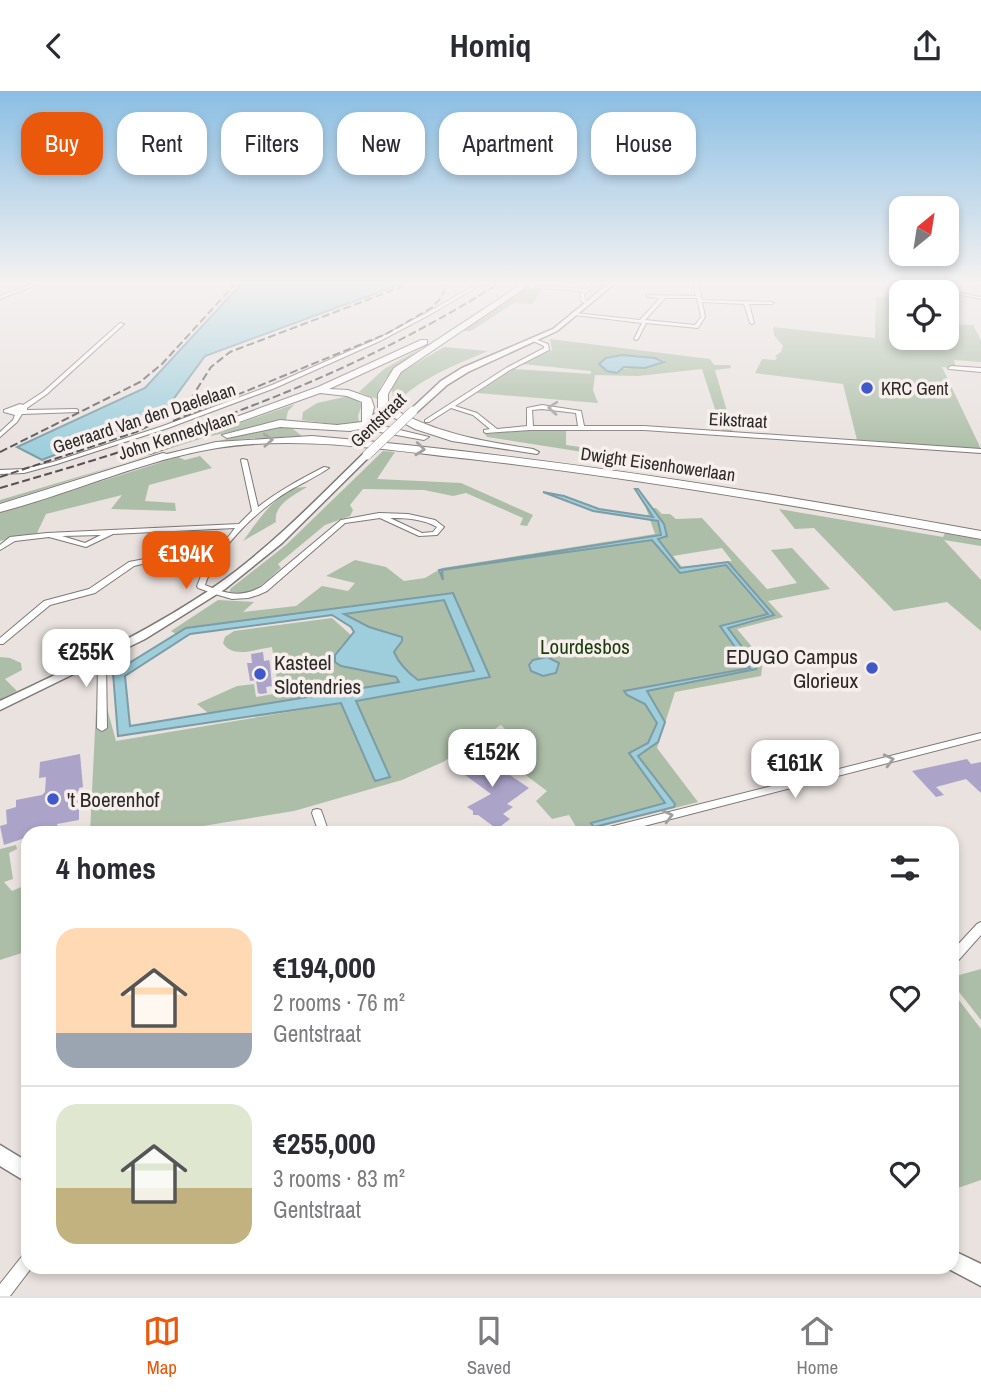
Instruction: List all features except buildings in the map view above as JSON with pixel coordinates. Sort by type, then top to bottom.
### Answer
[{"type":"highway","name":"John Kennedylaan","points":[[0,499],[248,418],[308,394],[425,340]]},
{"type":"highway","points":[[348,393],[367,400],[369,407],[365,418],[368,423],[380,416],[385,408],[383,394],[397,370],[442,340]]},
{"type":"highway","points":[[295,423],[294,413],[299,406],[348,393],[381,366],[414,347]]},
{"type":"highway","name":"John Kennedylaan","points":[[308,394],[348,393]]},
{"type":"highway","points":[[385,408],[407,423],[424,430],[475,443]]},
{"type":"highway","name":"John Kennedylaan","points":[[0,508],[156,460],[171,451],[204,441],[253,429],[295,423],[335,429],[368,423],[380,429],[404,434],[475,443]]},
{"type":"highway","name":"Dwight Eisenhowerlaan","points":[[295,423],[309,434],[327,440]]},
{"type":"highway","name":"Dwight Eisenhowerlaan","points":[[156,460],[216,445],[253,440],[327,440],[466,454],[809,504],[981,535]]},
{"type":"highway","name":"Dwight Eisenhowerlaan","points":[[475,443],[836,499],[981,527]]},
{"type":"street","points":[[0,435],[22,410],[104,340]]},
{"type":"street","name":"Geeraard Van den Daelelaan","points":[[0,472],[20,471],[55,463],[255,396],[380,340]]},
{"type":"street","points":[[427,421],[508,369],[548,347],[535,341]]},
{"type":"street","name":"Gentstraat","points":[[0,712],[100,661],[214,592],[278,542],[413,411],[454,377],[535,341]]},
{"type":"street","points":[[951,368],[981,370]]},
{"type":"street","name":"Eikstraat","points":[[450,406],[475,414],[490,430],[681,430],[981,451]]},
{"type":"street","points":[[0,407],[76,411]]},
{"type":"street","points":[[530,428],[529,409],[542,407],[579,412],[581,429]]},
{"type":"street","points":[[244,460],[255,510]]},
{"type":"street","points":[[326,468],[284,490],[255,510],[239,526],[215,559],[201,586],[234,598],[250,597],[264,589],[343,521],[359,516],[379,515],[425,519],[436,522],[441,527],[435,534],[421,535],[379,515]]},
{"type":"street","points":[[0,546],[13,539],[47,535],[239,526]]},
{"type":"street","points":[[47,535],[86,545],[113,530]]},
{"type":"street","points":[[0,642],[47,603],[92,591],[132,564],[150,560],[215,559]]},
{"type":"street","points":[[0,633],[12,633]]},
{"type":"street","points":[[100,661],[102,728]]},
{"type":"street","name":"Gentstraat","points":[[0,706],[100,661]]},
{"type":"street","points":[[629,826],[981,736]]},
{"type":"street","points":[[317,813],[322,826]]},
{"type":"street","points":[[959,951],[981,927]]},
{"type":"street","points":[[0,1155],[21,1168]]},
{"type":"street","points":[[959,1264],[981,1275]]},
{"type":"street","points":[[0,1296],[21,1269]]},
{"type":"green space","points":[[550,340],[560,340],[710,359],[714,365],[730,365],[731,368],[715,370],[733,432],[722,431],[702,369],[638,376],[595,375],[593,390],[598,403],[477,393],[514,369],[591,374],[591,371],[523,364],[552,350]],"holes":[[[622,355],[664,360],[662,363],[626,369],[605,369],[603,365]]]},
{"type":"green space","name":"KRC Gent","points":[[778,340],[889,340],[889,350],[959,350],[959,340],[981,340],[981,362],[954,360],[956,368],[942,367],[981,449],[857,440],[843,384],[755,373],[762,359],[775,360],[775,356],[781,352],[783,346]]},
{"type":"green space","points":[[424,347],[391,373],[381,386],[377,399],[359,392],[384,369]]},
{"type":"green space","points":[[444,347],[488,351],[426,380],[394,405],[392,389],[400,373]]},
{"type":"green space","points":[[349,396],[362,404],[359,422],[340,425],[302,420],[303,412],[317,403]]},
{"type":"green space","points":[[295,404],[288,411],[286,420],[206,437],[127,462]]},
{"type":"green space","points":[[289,426],[302,436],[242,439],[189,449],[245,434]]},
{"type":"green space","points":[[535,429],[566,430],[566,445],[684,462],[679,467],[487,437],[485,434]]},
{"type":"green space","points":[[383,451],[395,452],[377,479],[461,483],[533,515],[527,526],[520,525],[523,518],[466,493],[453,496],[424,490],[363,489],[350,505],[353,510],[350,516],[325,525],[278,564],[281,568],[264,583],[244,593],[230,592],[230,589],[286,545]]},
{"type":"green space","points":[[200,456],[212,468],[149,485],[145,501],[175,503],[176,511],[111,509],[122,495],[46,514],[37,533],[0,541],[0,513],[178,457],[185,460]]},
{"type":"green space","points":[[123,464],[0,503],[0,500]]},
{"type":"green space","points":[[307,487],[281,506],[276,522],[243,541],[278,498],[297,488]]},
{"type":"green space","name":"Lourdesbos","points":[[646,508],[656,508],[662,514],[670,514],[676,519],[702,518],[767,589],[797,583],[771,550],[792,548],[830,589],[768,601],[783,617],[737,629],[763,660],[761,676],[675,692],[657,748],[698,802],[603,826],[575,826],[569,815],[552,819],[536,801],[547,791],[488,747],[509,733],[501,725],[443,762],[402,780],[294,811],[203,826],[90,826],[96,710],[107,708],[116,741],[342,703],[376,781],[390,776],[356,701],[490,677],[453,593],[186,628],[176,634],[171,631],[218,600],[254,602],[243,612],[296,606],[322,586],[348,591],[355,583],[326,576],[355,560],[386,567],[404,581],[425,578],[442,568],[655,534]],"holes":[[[722,548],[732,561],[682,567],[673,556]]]},
{"type":"green space","points":[[779,509],[943,537],[945,533],[981,540],[981,546],[944,540],[981,580],[981,631],[947,602],[894,611],[814,528],[795,529]]},
{"type":"green space","points":[[444,600],[474,671],[418,680],[398,660],[394,652],[402,637],[369,627],[343,614]]},
{"type":"green space","points":[[332,618],[352,636],[340,647],[341,666],[389,674],[400,682],[208,713],[197,704],[237,686],[254,684],[256,697],[279,693],[272,647],[245,652],[232,651],[223,643],[225,637],[234,631]]},
{"type":"green space","points":[[0,657],[21,663],[22,670],[5,679],[17,691],[0,700]]},
{"type":"green space","points":[[16,845],[17,849],[9,853],[13,879],[4,882],[12,891],[21,887],[21,953],[0,960],[0,849]]},
{"type":"green space","points":[[981,969],[981,1020],[959,992],[959,975]]},
{"type":"green space","points":[[959,1000],[981,1029],[981,1180],[959,1188]]},
{"type":"water","points":[[189,340],[248,340],[205,356],[164,412],[42,460],[17,447],[145,388]]},
{"type":"water","points":[[622,355],[655,358],[664,362],[645,368],[624,367],[617,373],[607,371],[599,364],[606,358]]},
{"type":"water","points":[[635,489],[638,489],[664,524],[667,536],[658,539],[680,568],[728,562],[774,615],[728,628],[756,669],[647,691],[665,722],[658,742],[638,756],[675,804],[674,807],[593,826],[591,823],[665,803],[629,753],[648,743],[657,723],[645,704],[624,691],[750,668],[720,626],[768,614],[726,565],[680,573],[652,540],[442,570],[443,580],[439,570],[661,535],[658,521],[593,511],[543,492],[564,496],[599,509],[653,517]]},
{"type":"water","points":[[453,593],[490,677],[356,701],[390,777],[375,781],[341,703],[118,736],[113,673],[186,628]],"holes":[[[444,600],[474,671],[418,680],[404,667],[394,652],[402,637],[369,627],[344,614]],[[332,615],[351,627],[354,632],[335,655],[335,662],[341,666],[396,677],[399,682],[130,726],[125,676],[190,634]]]},
{"type":"water","points":[[547,657],[559,663],[556,673],[543,676],[531,671],[529,665],[533,660]]},
{"type":"railway","points":[[0,452],[140,382],[162,364],[184,340]]},
{"type":"railway","points":[[0,477],[136,432],[168,417],[190,400],[211,367],[230,352],[261,340]]},
{"type":"railway","points":[[173,421],[371,340]]},
{"type":"railway","points":[[0,488],[130,449],[256,404],[318,379],[398,340]]},
{"type":"place","name":"KRC Gent","points":[[867,388]]},
{"type":"place","name":"EDUGO Campus Glorieux","points":[[872,668]]},
{"type":"place","name":"Kasteel Slotendries","points":[[260,674]]},
{"type":"place","name":"'t Boerenhof","points":[[53,799]]}]
